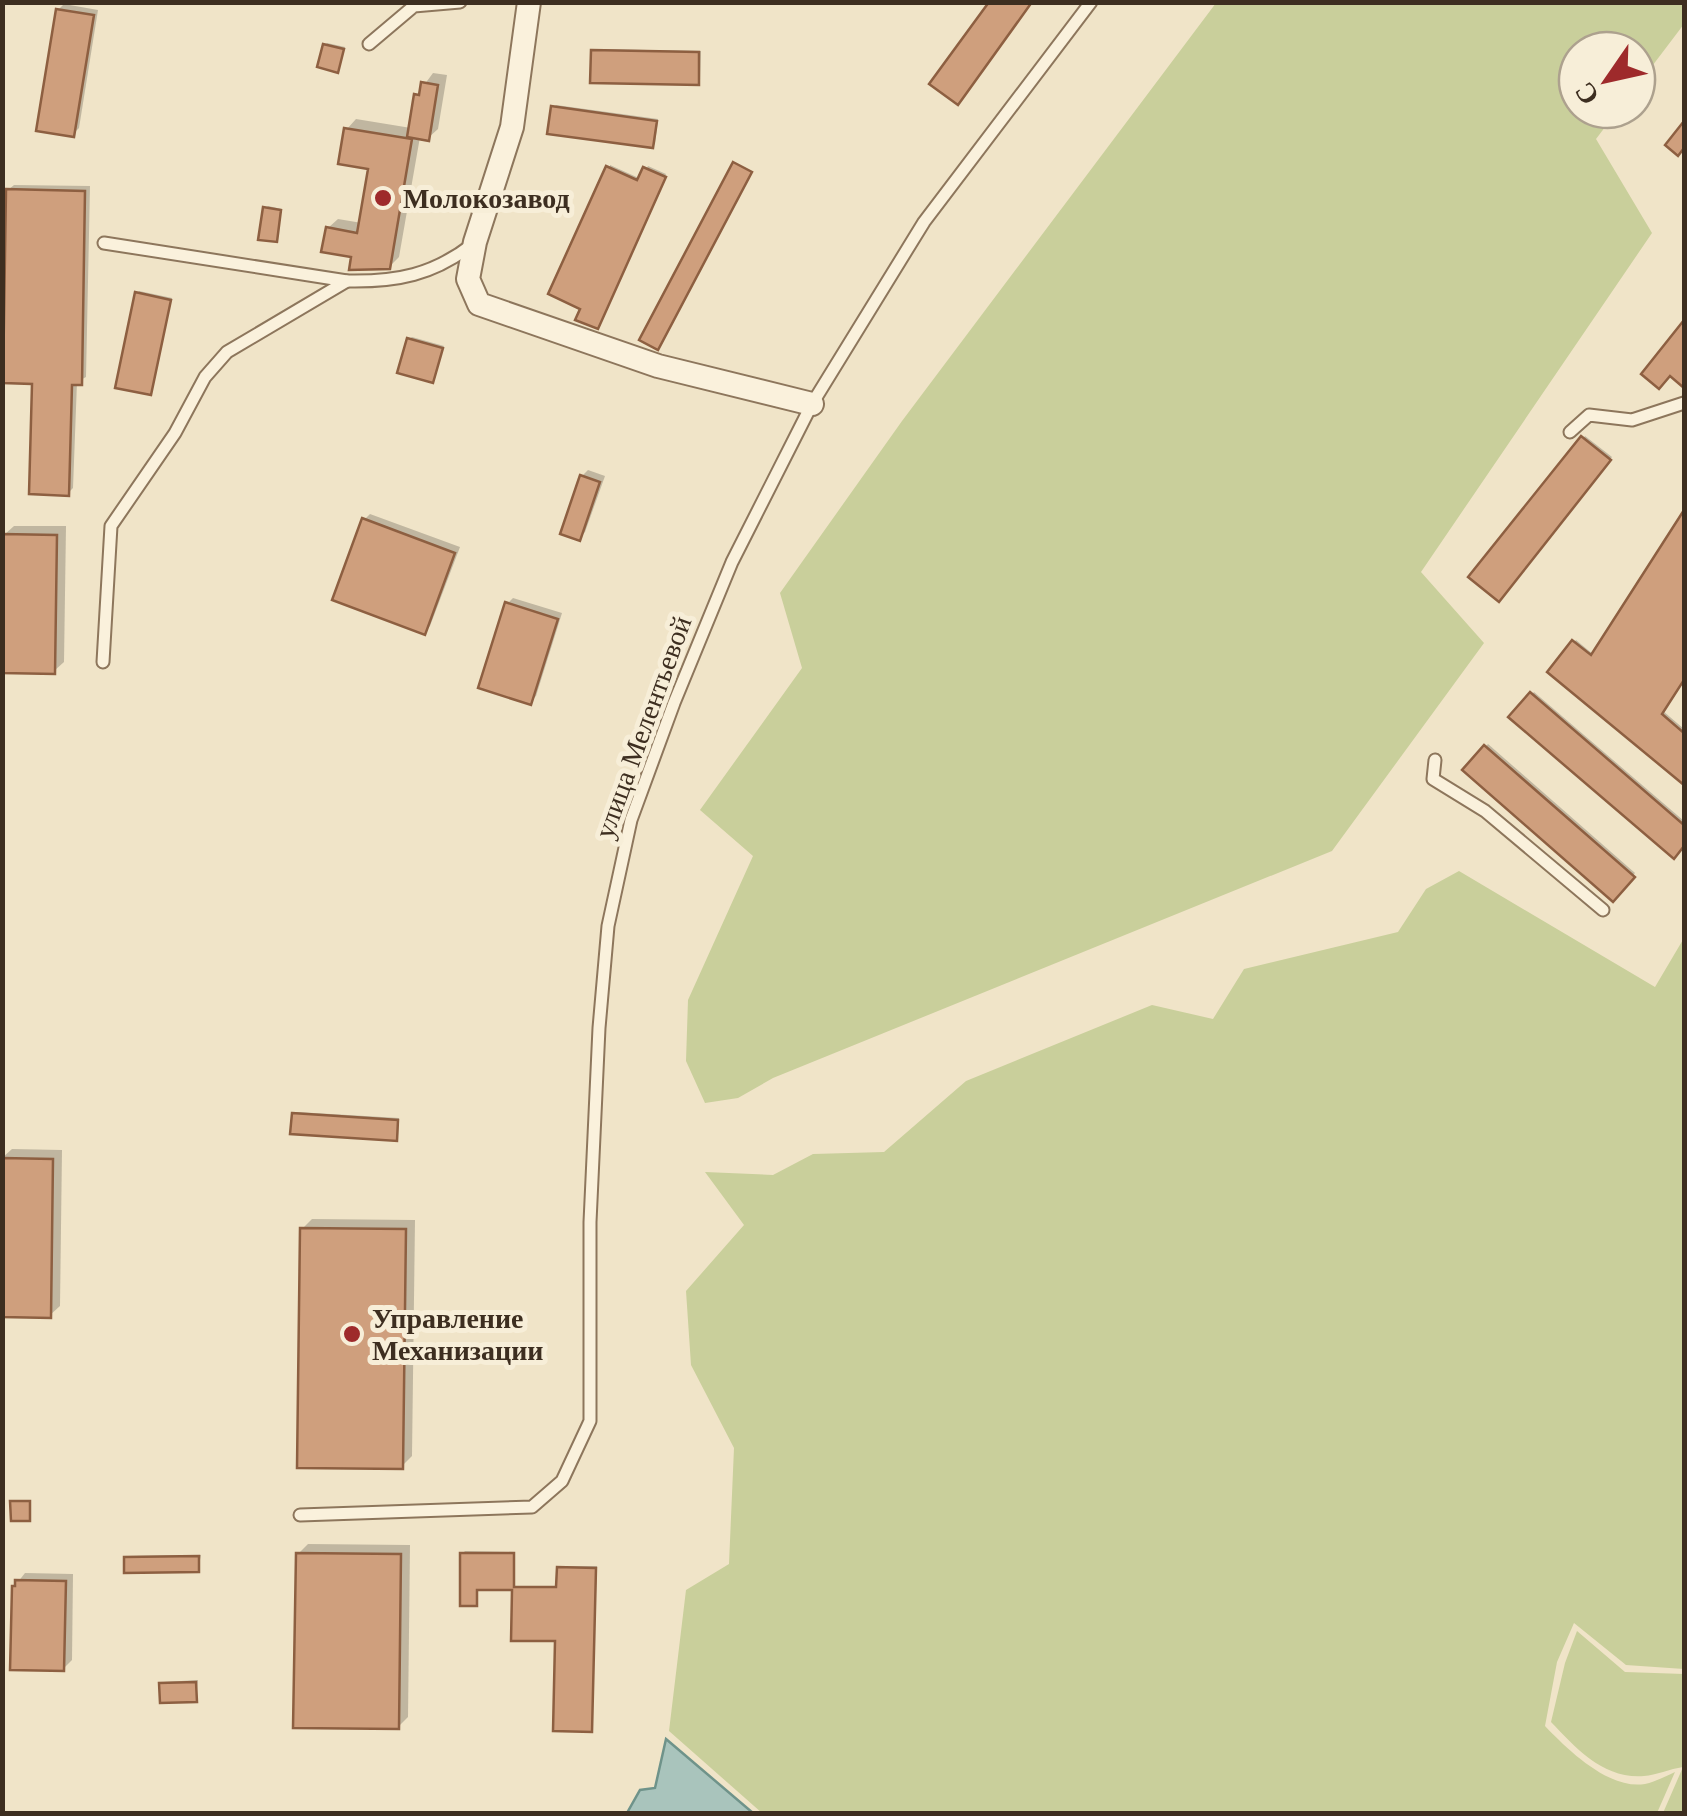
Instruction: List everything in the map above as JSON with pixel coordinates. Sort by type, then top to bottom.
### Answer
[{"type":"street","points":[[529,2],[512,127],[475,242],[468,279],[479,304],[658,366],[812,404]]},
{"type":"lane","points":[[369,44],[414,6],[460,2]]},
{"type":"lane","name":"улица Мелентьевой","points":[[300,1515],[532,1506],[562,1481],[590,1421],[590,1222],[600,1028],[608,926],[631,820],[732,562],[812,404],[924,222],[1091,2]]},
{"type":"lane","points":[[104,243],[348,281],[386,282],[409,278],[452,260],[475,242]]},
{"type":"lane","points":[[103,662],[111,526],[175,432],[204,377],[226,352],[348,281]]},
{"type":"lane","points":[[1570,432],[1589,415],[1632,420],[1684,402]]},
{"type":"lane","points":[[1435,760],[1433,778],[1485,811],[1603,910]]},
{"type":"green space","points":[[1216,3],[1684,3],[1684,24],[1657,60],[1657,30],[1557,30],[1557,130],[1603,130],[1596,139],[1652,233],[1421,572],[1484,643],[1332,851],[773,1078],[738,1098],[705,1103],[686,1061],[688,1000],[753,856],[700,810],[802,668],[780,593],[902,421]]},
{"type":"green space","points":[[1459,871],[1655,987],[1684,938],[1684,1669],[1626,1665],[1574,1623],[1557,1662],[1545,1726],[1590,1766],[1617,1781],[1645,1784],[1675,1772],[1657,1813],[762,1813],[669,1731],[686,1590],[729,1564],[734,1448],[691,1365],[686,1291],[744,1225],[705,1172],[773,1175],[813,1154],[884,1152],[966,1081],[1152,1005],[1213,1019],[1244,969],[1398,932],[1426,889]]},
{"type":"green space","points":[[1577,1631],[1625,1672],[1684,1674],[1684,1813],[1663,1813],[1683,1767],[1644,1776],[1616,1773],[1592,1760],[1551,1722]]},
{"type":"water","points":[[666,1739],[753,1813],[627,1813],[640,1790],[655,1788]]},
{"type":"building","points":[[989,2],[1032,2],[958,105],[929,84]]},
{"type":"building","points":[[56,9],[94,15],[74,137],[36,131]]},
{"type":"building","points":[[323,44],[344,49],[338,73],[317,67]]},
{"type":"building","points":[[591,50],[699,52],[699,85],[590,83]]},
{"type":"building","points":[[421,82],[438,85],[429,141],[407,137],[414,94],[419,95]]},
{"type":"building","points":[[551,106],[657,121],[653,148],[547,134]]},
{"type":"building","points":[[1684,121],[1684,148],[1678,156],[1665,145]]},
{"type":"building","name":"Молокозавод","points":[[344,128],[412,139],[390,269],[349,270],[351,257],[321,252],[326,227],[357,233],[368,169],[338,164]]},
{"type":"building","points":[[733,162],[752,172],[658,350],[639,340]]},
{"type":"building","points":[[606,166],[637,180],[643,167],[666,177],[598,329],[575,320],[580,309],[548,294]]},
{"type":"building","points":[[6,189],[85,191],[82,385],[72,385],[69,496],[29,494],[32,384],[3,383]]},
{"type":"building","points":[[263,207],[281,210],[277,242],[258,240]]},
{"type":"building","points":[[135,292],[171,300],[151,395],[115,388]]},
{"type":"building","points":[[1684,320],[1684,388],[1670,376],[1659,389],[1641,374]]},
{"type":"building","points":[[407,338],[443,348],[433,383],[397,373]]},
{"type":"building","points":[[1581,436],[1611,460],[1499,602],[1468,577]]},
{"type":"building","points":[[580,475],[600,482],[580,541],[560,534]]},
{"type":"building","points":[[1684,510],[1684,680],[1662,714],[1684,733],[1684,785],[1547,672],[1572,640],[1591,655]]},
{"type":"building","points":[[362,518],[455,553],[425,635],[332,600]]},
{"type":"building","points":[[2,534],[57,535],[55,674],[2,673]]},
{"type":"building","points":[[505,602],[558,619],[531,705],[478,688]]},
{"type":"building","points":[[1530,692],[1684,825],[1684,846],[1674,859],[1508,717]]},
{"type":"building","points":[[1484,745],[1635,877],[1613,902],[1462,770]]},
{"type":"building","points":[[292,1113],[398,1120],[397,1141],[290,1134]]},
{"type":"building","points":[[2,1158],[53,1159],[51,1318],[2,1317]]},
{"type":"building","name":"Управление Механизации","points":[[300,1228],[406,1229],[403,1469],[297,1468]]},
{"type":"building","points":[[10,1501],[30,1501],[30,1521],[11,1521]]},
{"type":"building","points":[[296,1553],[401,1554],[399,1729],[293,1728]]},
{"type":"building","points":[[460,1553],[514,1553],[514,1587],[556,1587],[557,1567],[596,1568],[592,1732],[553,1731],[555,1641],[511,1641],[512,1590],[477,1590],[477,1606],[460,1606]]},
{"type":"building","points":[[199,1556],[199,1572],[124,1573],[124,1557]]},
{"type":"building","points":[[15,1580],[66,1581],[64,1671],[10,1670]]},
{"type":"building","points":[[196,1682],[197,1702],[160,1703],[159,1683]]},
{"type":"place","name":"Молокозавод","points":[[383,198]]},
{"type":"place","name":"Управление Механизации","points":[[352,1334]]}]
